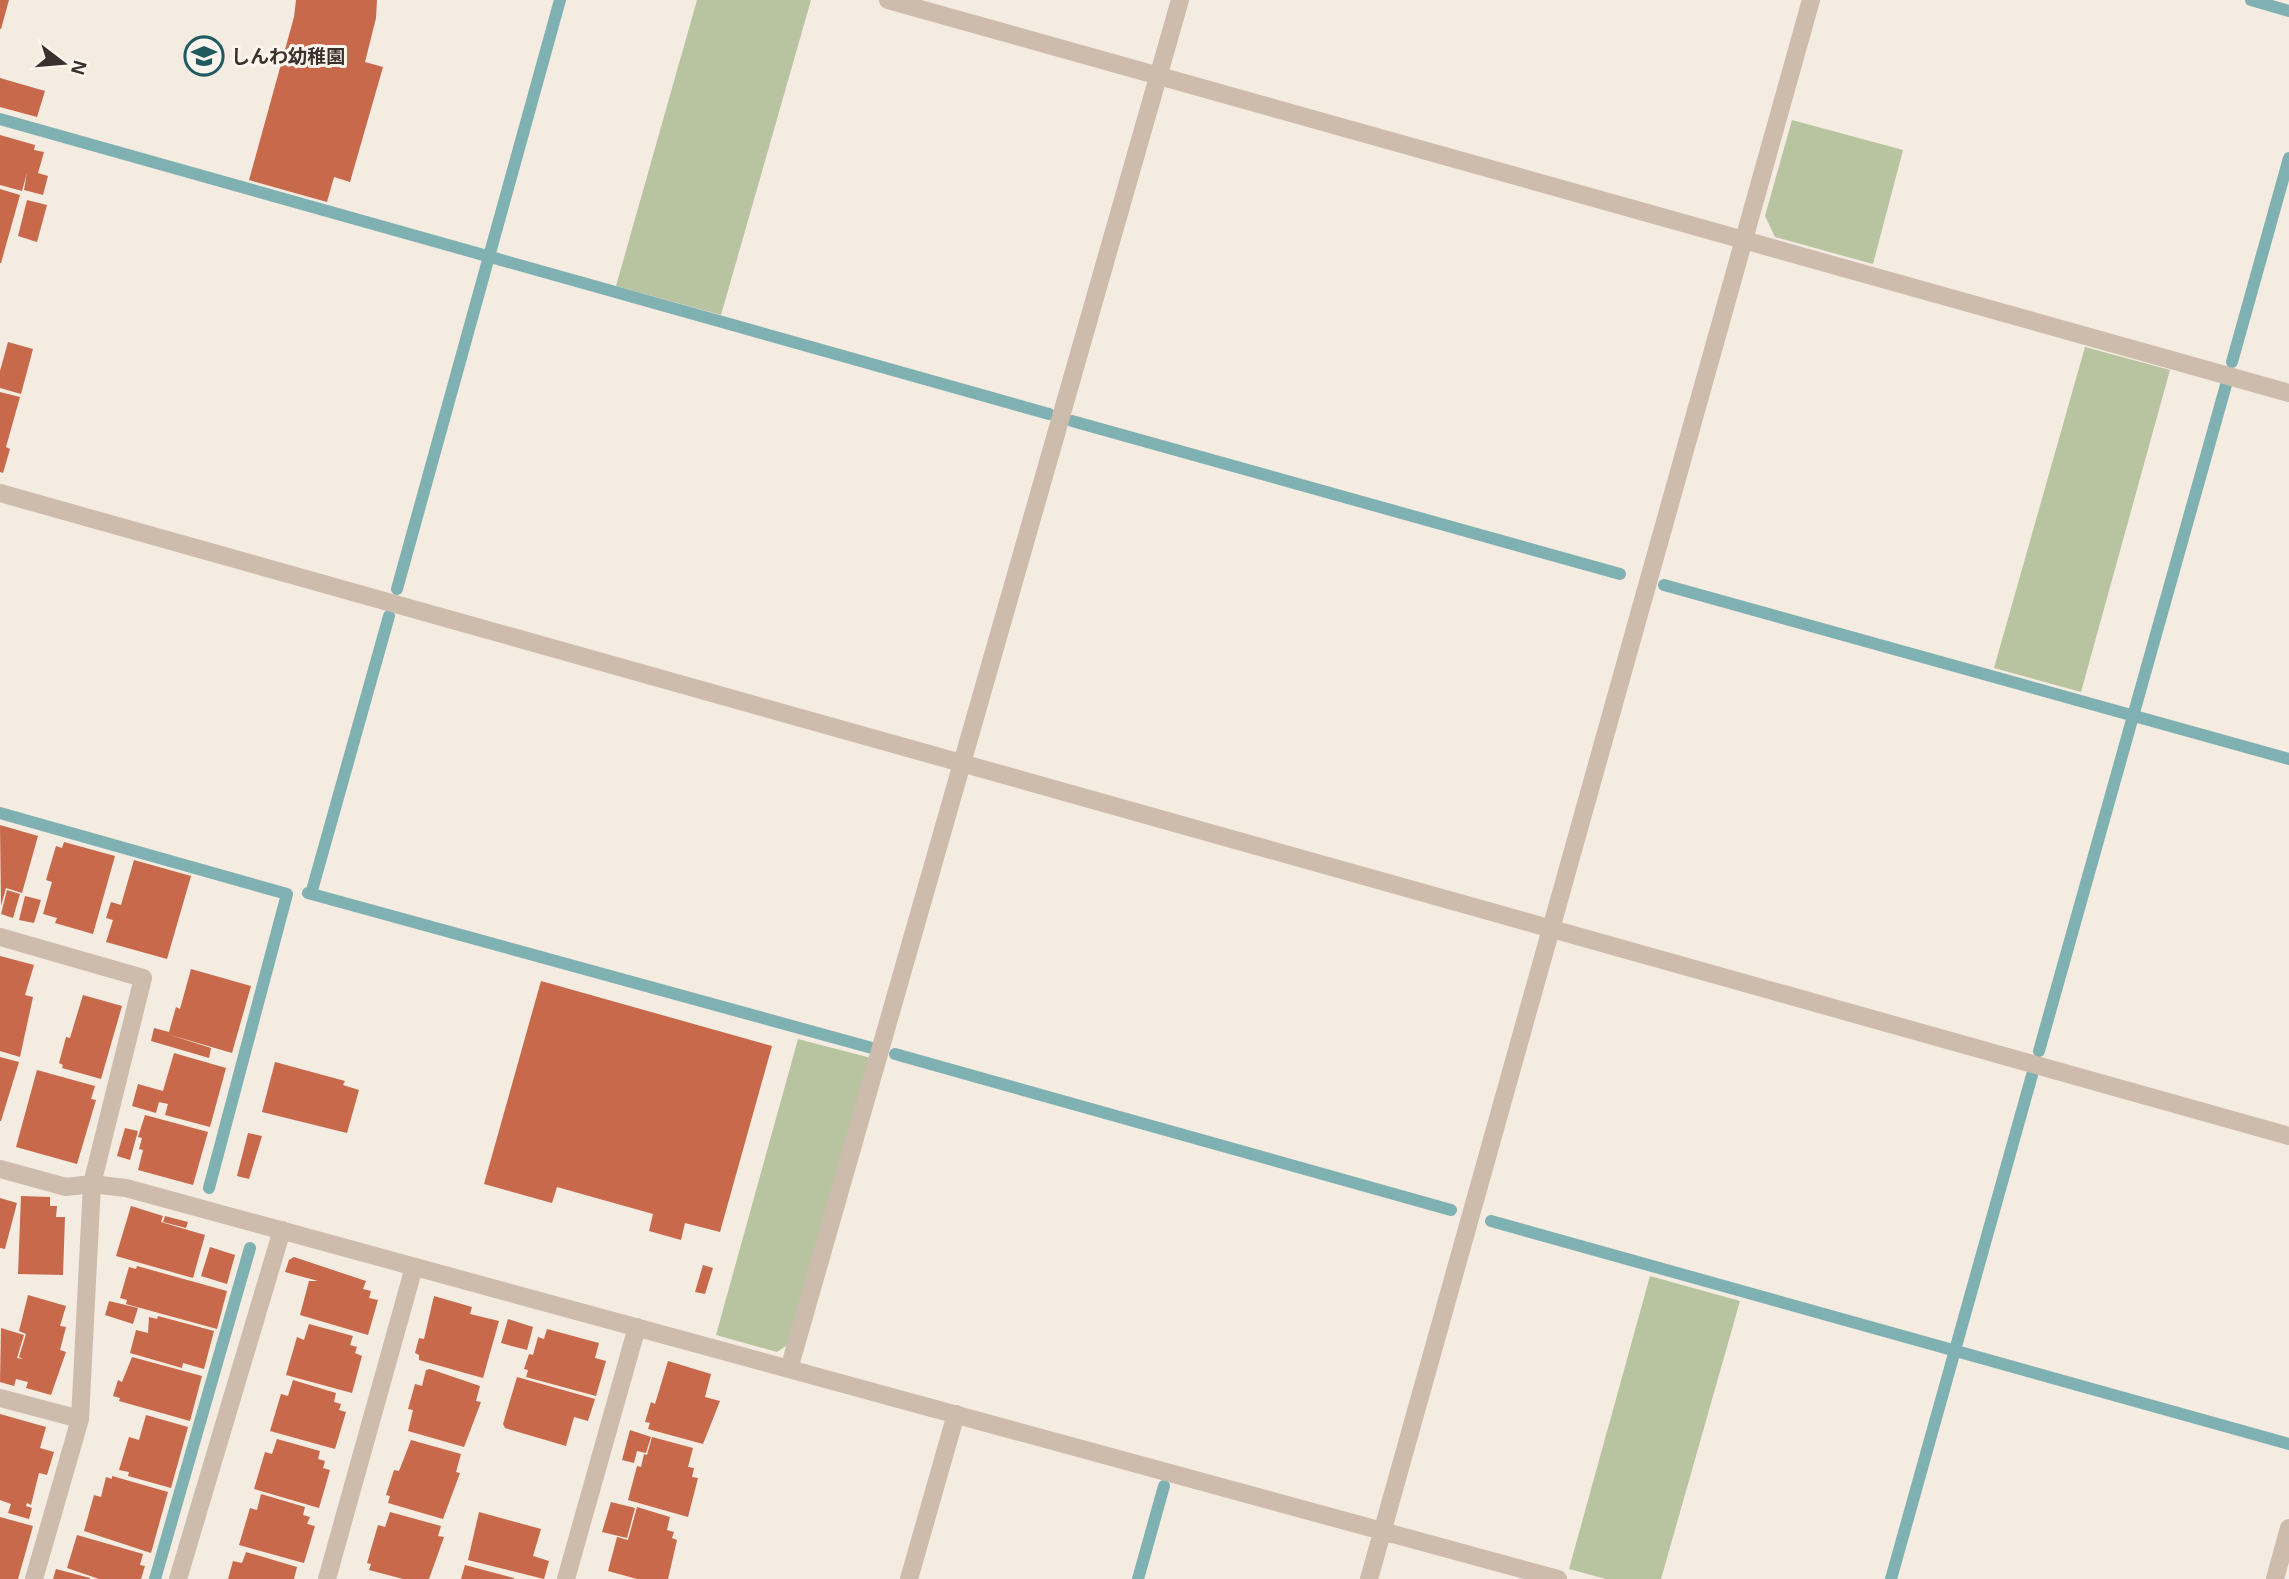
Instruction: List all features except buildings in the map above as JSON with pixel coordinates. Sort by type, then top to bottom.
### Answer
[{"type":"street","points":[[888,0],[2289,393]]},
{"type":"street","points":[[789,1369],[1180,0]]},
{"type":"street","points":[[1369,1579],[1811,0]]},
{"type":"street","points":[[0,493],[2289,1136]]},
{"type":"street","points":[[0,937],[143,978],[92,1184],[80,1419],[34,1579]]},
{"type":"street","points":[[0,1169],[66,1187],[92,1184],[126,1188],[1558,1579]]},
{"type":"street","points":[[178,1579],[282,1230]]},
{"type":"street","points":[[327,1579],[414,1266]]},
{"type":"street","points":[[566,1579],[637,1327]]},
{"type":"street","points":[[0,1398],[80,1419]]},
{"type":"street","points":[[909,1579],[956,1414]]},
{"type":"street","points":[[2275,1579],[2289,1528]]},
{"type":"green space","points":[[697,0],[811,0],[721,315],[616,286]]},
{"type":"green space","points":[[1792,120],[1903,150],[1873,264],[1775,237],[1765,216]]},
{"type":"green space","points":[[2085,347],[2170,370],[2081,692],[1994,668]]},
{"type":"green space","points":[[798,1039],[871,1058],[792,1342],[777,1352],[716,1335]]},
{"type":"green space","points":[[1650,1276],[1740,1301],[1661,1579],[1606,1579],[1569,1569]]},
{"type":"waterway","points":[[397,589],[560,0]]},
{"type":"waterway","points":[[2251,0],[2289,11]]},
{"type":"waterway","points":[[0,119],[1049,414]]},
{"type":"waterway","points":[[2232,362],[2289,158]]},
{"type":"waterway","points":[[2039,1051],[2226,385]]},
{"type":"waterway","points":[[1072,421],[1620,574]]},
{"type":"waterway","points":[[1664,585],[2289,759]]},
{"type":"waterway","points":[[311,894],[389,616]]},
{"type":"waterway","points":[[0,813],[287,894],[209,1188]]},
{"type":"waterway","points":[[308,893],[872,1048]]},
{"type":"waterway","points":[[895,1054],[1451,1210]]},
{"type":"waterway","points":[[1891,1579],[2032,1075]]},
{"type":"waterway","points":[[1491,1221],[2289,1444]]},
{"type":"waterway","points":[[155,1579],[250,1248]]},
{"type":"waterway","points":[[1138,1579],[1164,1486]]},
{"type":"place","name":"しんわ幼稚園","points":[[204,56]]}]
